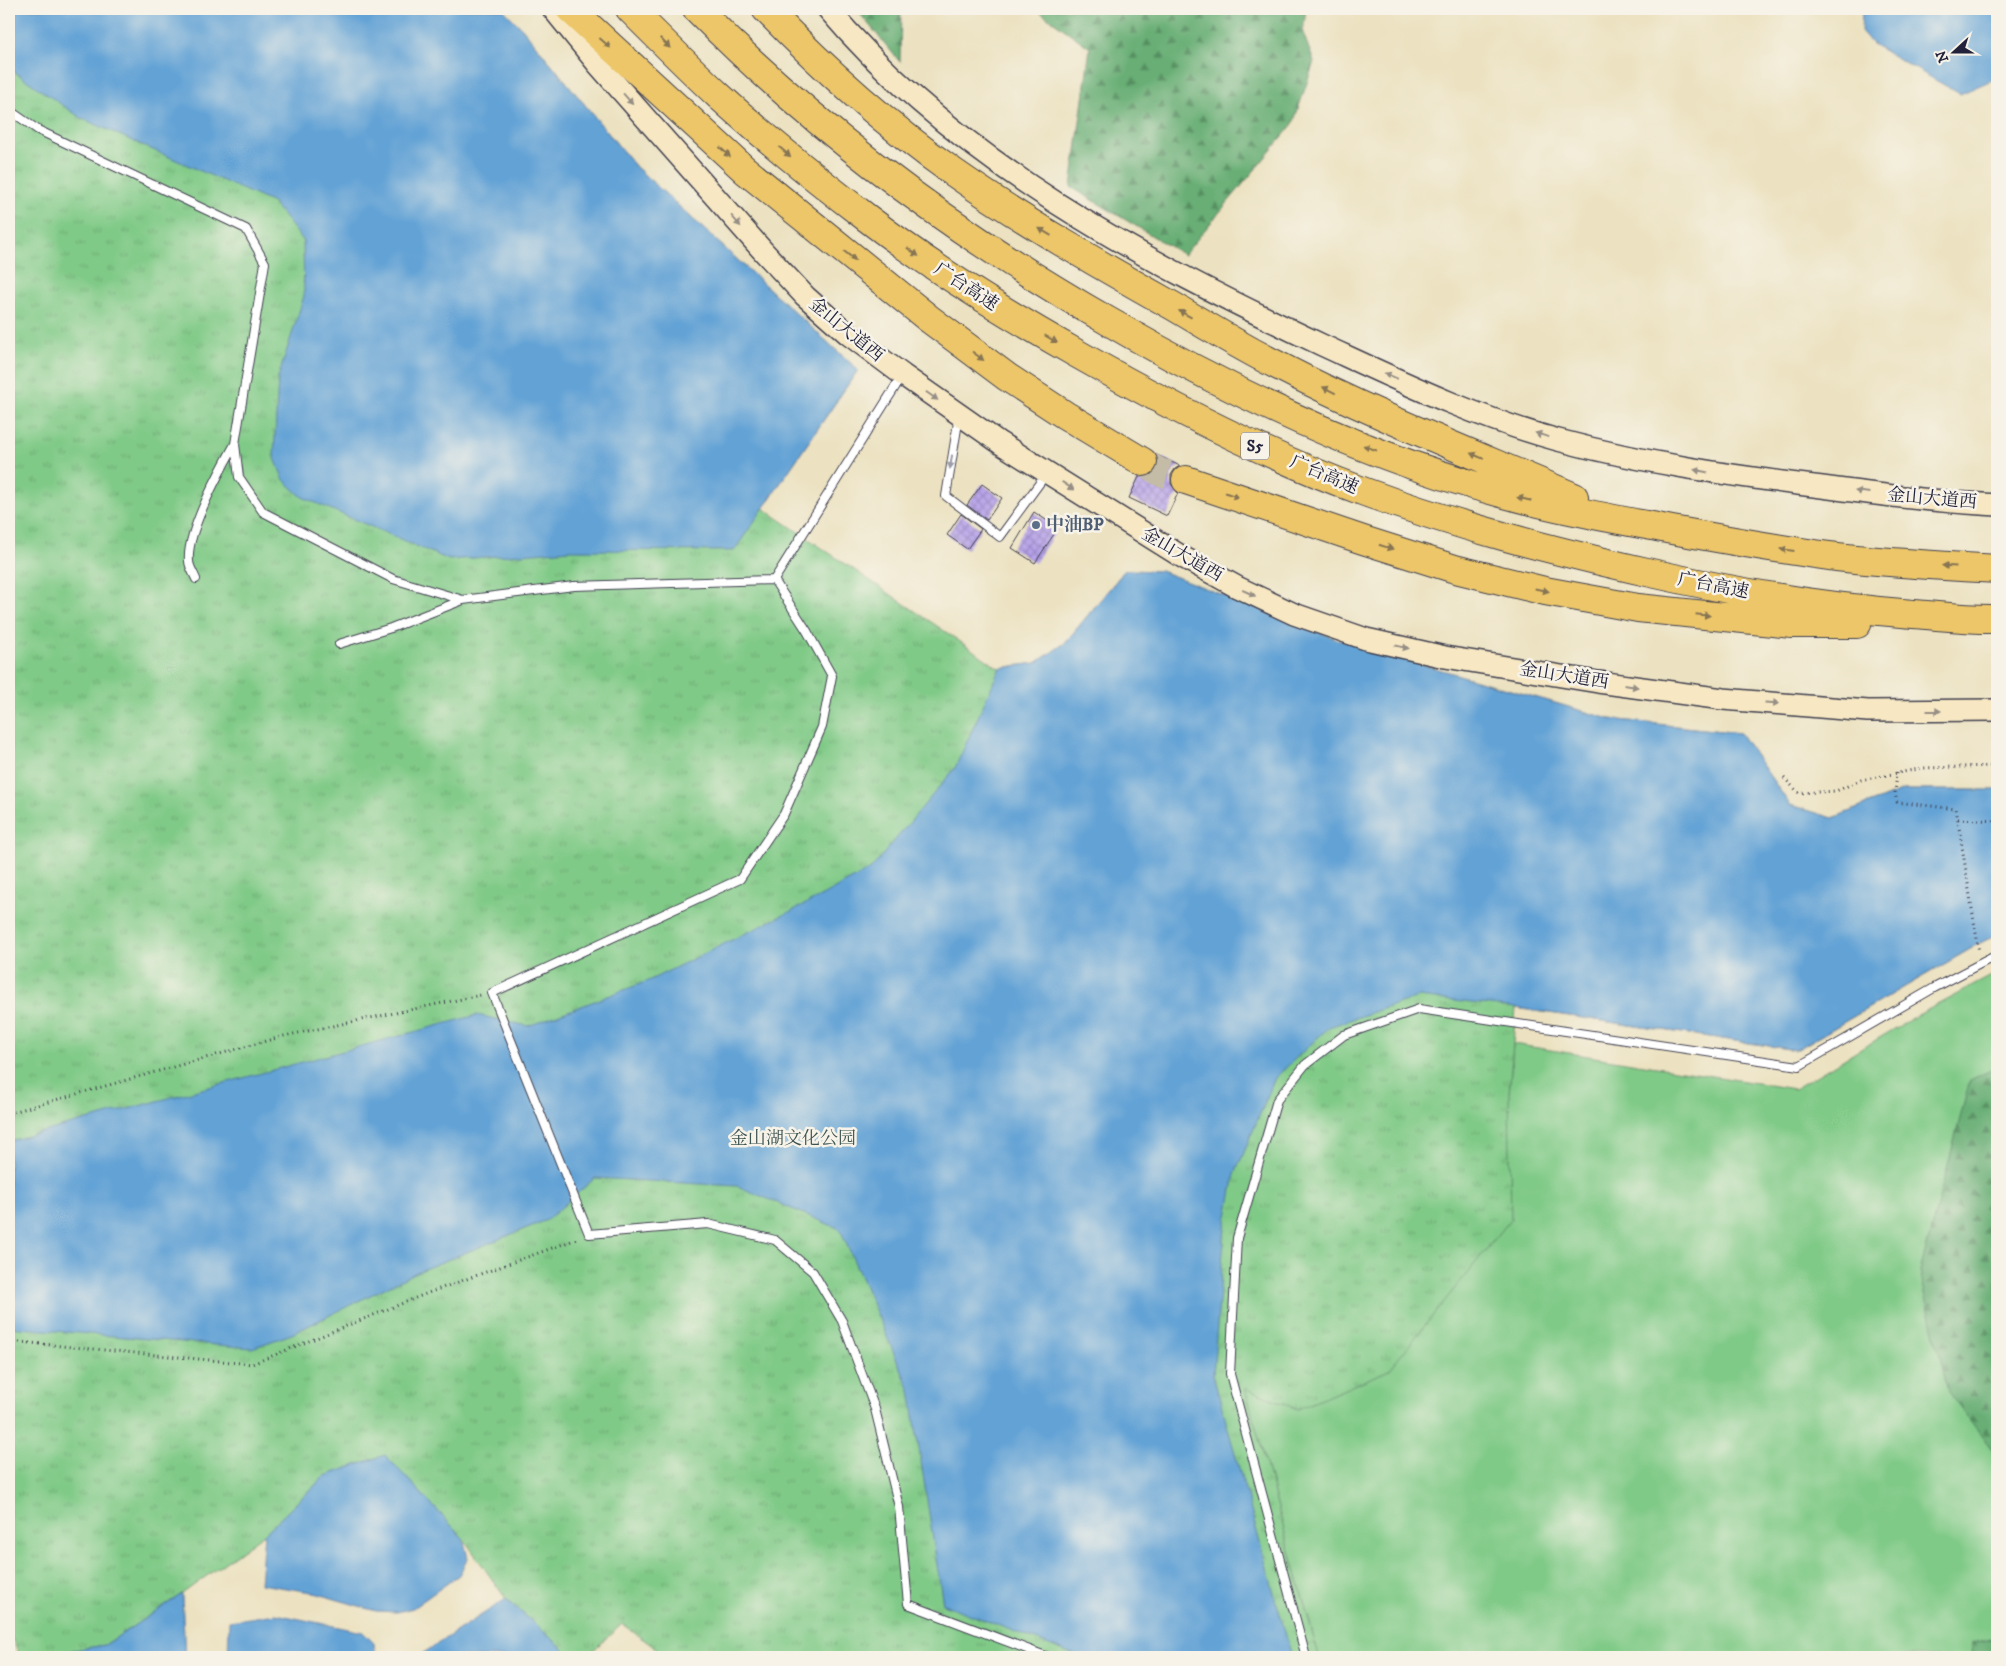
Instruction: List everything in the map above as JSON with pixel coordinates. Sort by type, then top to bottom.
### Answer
[{"type":"highway","points":[[570,9],[745,170],[928,318],[1007,377],[1065,415],[1144,462]]},
{"type":"highway","name":"广台高速","points":[[630,9],[719,96],[791,158],[867,219],[942,272],[1030,327],[1167,404],[1230,435],[1365,492],[1465,526],[1590,559],[1697,584],[1806,604],[1988,619]]},
{"type":"highway","name":"S5","points":[[697,9],[788,95],[846,144],[913,196],[1068,298],[1199,372],[1287,416],[1402,461],[1500,493],[1635,523],[1760,546],[1838,557],[1934,566],[1997,569]]},
{"type":"highway","points":[[766,9],[819,63],[951,171],[1021,217],[1115,273],[1276,365],[1328,390],[1635,523]]},
{"type":"highway","points":[[1186,480],[1455,570],[1544,591],[1638,608],[1792,624],[1835,625],[1988,619]]},
{"type":"main road","name":"金山大道西","points":[[553,9],[596,62],[805,296],[865,346],[959,414],[1116,517],[1237,587],[1294,614],[1366,638],[1445,657],[1598,682],[1723,699],[1868,711],[1997,710]]},
{"type":"main road","name":"金山大道西","points":[[828,9],[898,80],[957,132],[1026,182],[1090,224],[1158,264],[1245,308],[1369,367],[1476,413],[1555,440],[1612,454],[1708,472],[1875,494],[1997,505]]},
{"type":"lane","points":[[9,110],[38,130],[246,229],[264,263],[235,444],[239,477],[263,512],[393,578],[463,600]]},
{"type":"lane","points":[[774,580],[903,375]]},
{"type":"lane","points":[[959,414],[946,496],[1000,537],[1047,473]]},
{"type":"lane","points":[[196,579],[189,561],[192,540],[212,486],[235,444]]},
{"type":"lane","points":[[339,644],[391,628],[463,600],[574,586],[774,580]]},
{"type":"lane","points":[[774,580],[807,631],[832,676],[822,727],[784,814],[740,879],[492,993],[589,1234],[708,1224],[775,1240],[813,1272],[842,1321],[875,1409],[899,1507],[908,1604],[1048,1657]]},
{"type":"lane","points":[[1306,1657],[1230,1374],[1237,1238],[1277,1100],[1305,1065],[1344,1035],[1419,1009],[1799,1066],[1934,988],[1997,955]]},
{"type":"path","points":[[1784,778],[1799,793],[1836,791],[1861,780],[1897,772],[1924,768],[1997,766]]},
{"type":"path","points":[[1897,772],[1895,793],[1897,802],[1956,809],[1981,963]]},
{"type":"path","points":[[1958,819],[1997,820]]},
{"type":"path","points":[[9,1113],[284,1036],[492,993]]},
{"type":"path","points":[[9,1341],[252,1364],[428,1293],[589,1234]]},
{"type":"green space","name":"金山湖文化公园","points":[[9,9],[503,9],[521,27],[636,167],[858,370],[763,508],[999,668],[1036,663],[1065,643],[1125,570],[1161,571],[1342,641],[1610,719],[1740,733],[1790,805],[1833,818],[1904,790],[1997,790],[1997,935],[1796,1050],[1516,1008],[1509,1093],[1511,1219],[1389,1370],[1298,1409],[1245,1388],[1319,1657],[668,1657],[622,1624],[586,1657],[573,1657],[506,1599],[463,1538],[385,1455],[325,1476],[264,1534],[182,1594],[105,1645],[21,1657],[9,1633]]},
{"type":"green space","points":[[856,9],[901,9],[900,62]]},
{"type":"green space","points":[[1036,9],[1306,9],[1303,33],[1314,62],[1293,124],[1184,255],[1071,187],[1090,48]]},
{"type":"green space","points":[[1997,973],[1997,1657],[1319,1657],[1245,1388],[1298,1409],[1509,1093],[1513,1044],[1794,1089],[1916,1016]]},
{"type":"green space","points":[[1997,1067],[1997,1456],[1948,1391],[1920,1272],[1970,1080]]},
{"type":"green space","points":[[1997,1638],[1997,1657],[1970,1657],[1971,1643]]},
{"type":"water","points":[[9,9],[503,9],[521,27],[636,167],[858,370],[734,551],[570,550],[449,560],[302,497],[284,480],[274,456],[278,378],[304,296],[303,240],[273,203],[81,118],[9,68]]},
{"type":"water","points":[[1862,9],[1996,9],[1997,71],[1992,80],[1960,94],[1872,44],[1861,31]]},
{"type":"water","points":[[1125,570],[1161,571],[1342,641],[1610,719],[1740,733],[1790,805],[1833,818],[1904,790],[1997,790],[1997,935],[1796,1050],[1516,1008],[1418,997],[1329,1027],[1275,1078],[1235,1174],[1225,1227],[1213,1375],[1292,1657],[1080,1657],[943,1604],[910,1390],[840,1229],[737,1186],[595,1178],[547,1220],[417,1272],[292,1334],[252,1348],[9,1327],[9,1141],[477,1015],[528,1026],[648,981],[822,896],[871,869],[955,768],[1000,668],[1036,663],[1065,643]]},
{"type":"water","points":[[385,1455],[463,1538],[468,1558],[459,1575],[413,1608],[397,1612],[376,1611],[311,1592],[260,1584],[264,1534],[325,1476]]},
{"type":"water","points":[[182,1594],[185,1657],[31,1657],[105,1645]]},
{"type":"water","points":[[506,1599],[573,1657],[417,1657]]},
{"type":"water","points":[[276,1614],[363,1632],[374,1643],[376,1657],[228,1657],[229,1621]]},
{"type":"building","points":[[1157,455],[1180,466],[1171,475],[1171,484],[1178,493],[1167,516],[1129,498],[1139,477],[1150,476],[1156,470],[1159,463]]},
{"type":"building","points":[[982,484],[1002,498],[987,520],[967,505]]},
{"type":"building","points":[[1034,512],[1058,528],[1035,563],[1012,548]]},
{"type":"building","points":[[961,514],[981,529],[967,549],[947,535]]},
{"type":"tunnel","points":[[1143,462],[1160,472],[1186,480]]},
{"type":"place","name":"中油BP","points":[[1036,525]]}]
